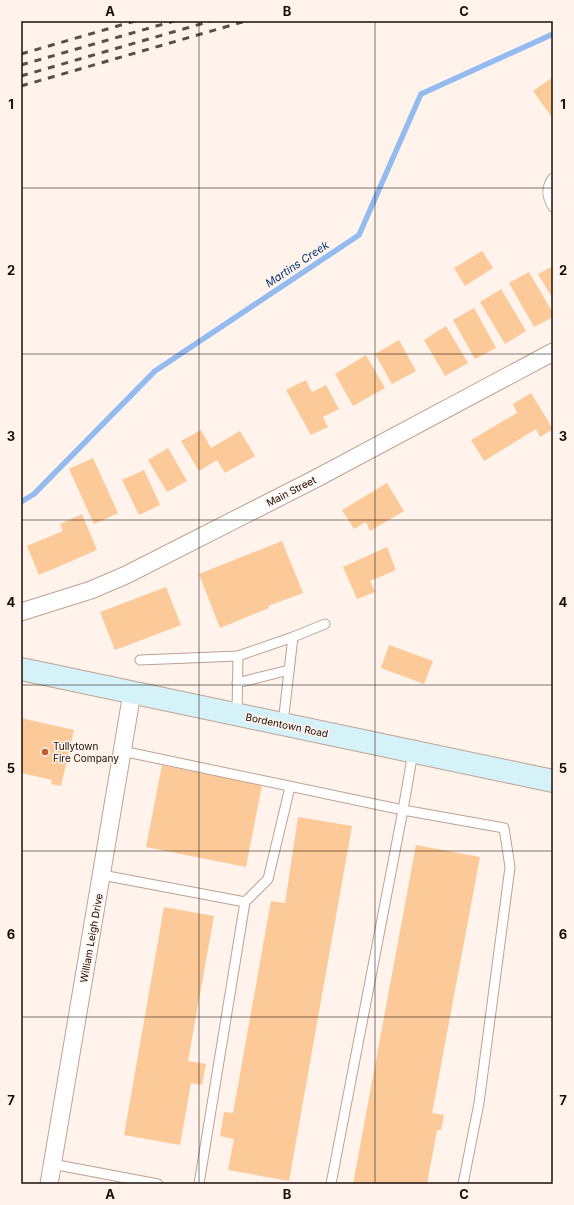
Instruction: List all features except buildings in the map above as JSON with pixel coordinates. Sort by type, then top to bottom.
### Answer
[{"type":"street","name":"Main Street","points":[[21,612],[91,590],[126,575],[315,479],[553,352]]},
{"type":"street","name":"Bordentown Road","points":[[21,669],[553,781]]},
{"type":"street","name":"William Leigh Drive","points":[[49,1184],[132,693]]},
{"type":"lane","points":[[553,178],[548,184],[548,199],[553,208]]},
{"type":"lane","points":[[140,660],[238,656],[325,624]]},
{"type":"lane","points":[[283,723],[293,637]]},
{"type":"lane","points":[[237,715],[238,656]]},
{"type":"lane","points":[[238,683],[289,670]]},
{"type":"lane","points":[[122,751],[403,810],[504,828],[510,867],[479,1103],[463,1184]]},
{"type":"lane","points":[[331,1184],[413,752]]},
{"type":"lane","points":[[199,1184],[245,902],[268,879],[290,787]]},
{"type":"lane","points":[[102,875],[245,902]]},
{"type":"lane","points":[[52,1164],[158,1184]]},
{"type":"waterway","name":"Martins Creek","points":[[21,502],[34,494],[155,371],[359,235],[421,94],[553,34]]},
{"type":"railway","points":[[21,54],[135,21]]},
{"type":"railway","points":[[21,65],[174,21]]},
{"type":"railway","points":[[21,76],[211,21]]},
{"type":"railway","points":[[21,86],[246,21]]},
{"type":"place","name":"Tullytown Fire Company","points":[[45,752]]}]
